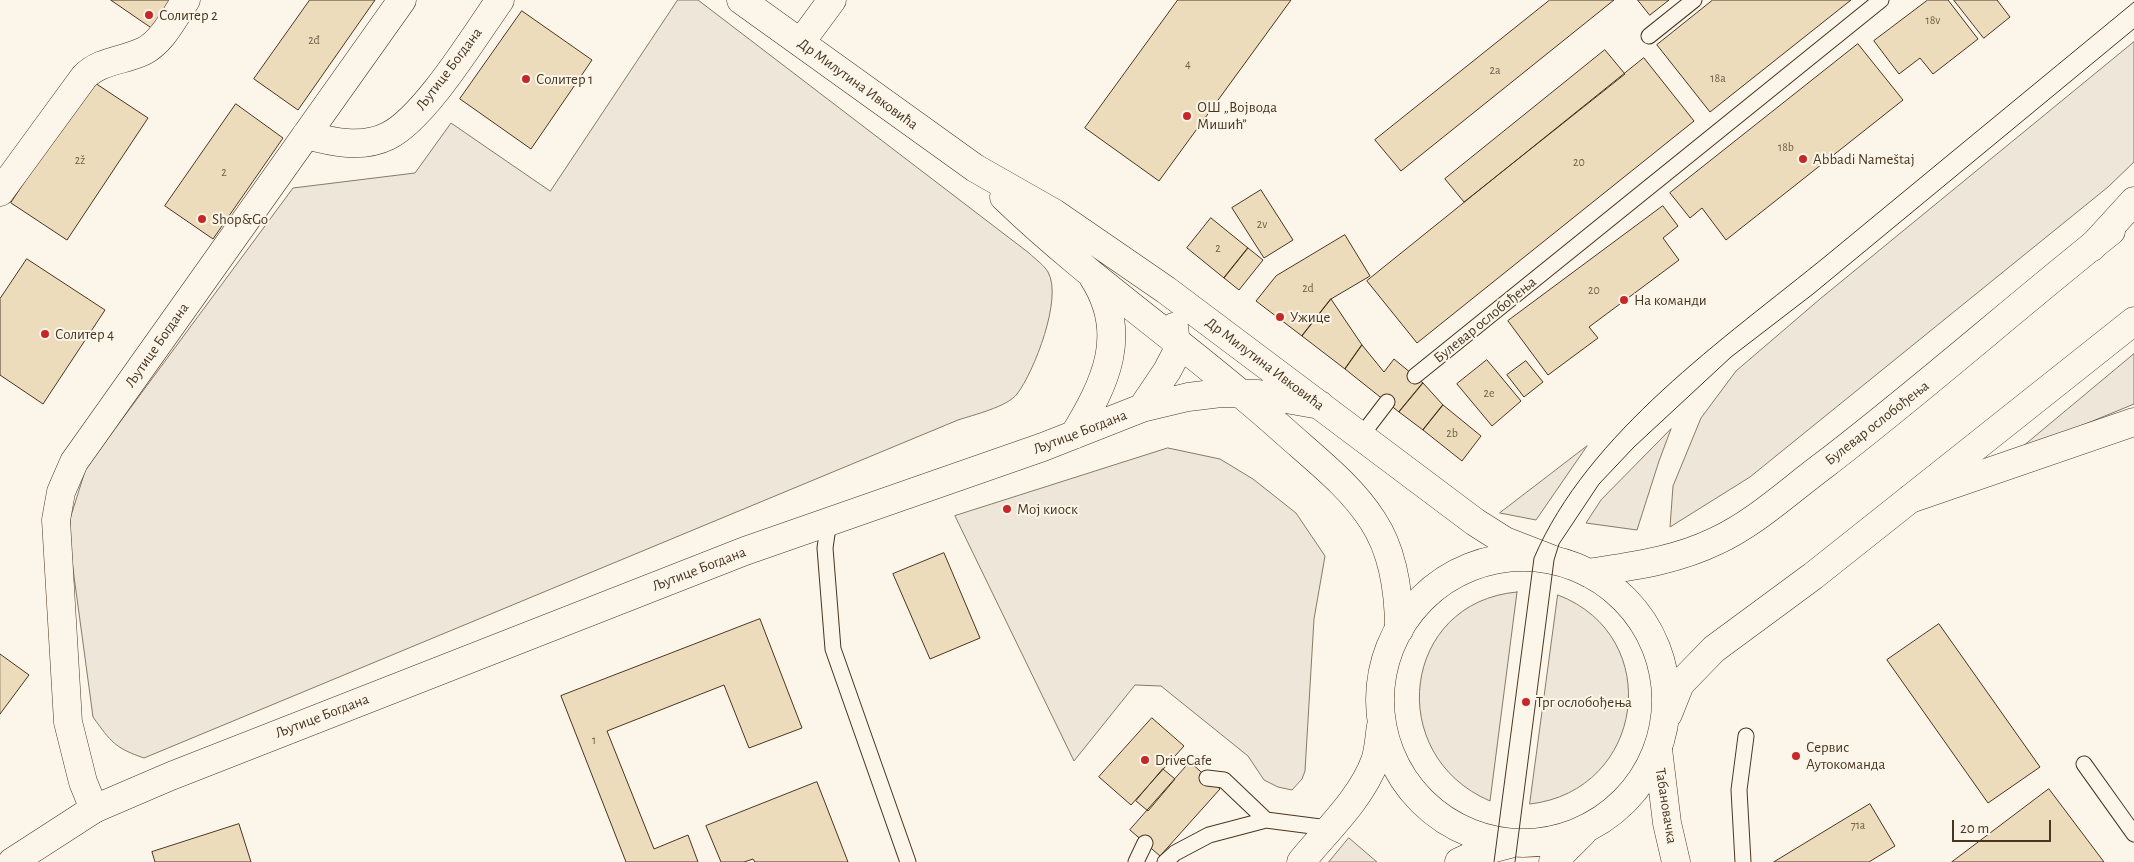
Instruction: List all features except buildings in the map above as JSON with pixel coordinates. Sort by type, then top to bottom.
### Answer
[{"type":"main road","points":[[0,192],[84,77],[100,65],[143,51],[153,45],[186,0]]},
{"type":"main road","name":"Љутице Богдана","points":[[94,809],[83,782],[68,722],[56,520],[61,492],[74,462],[402,0]]},
{"type":"main road","name":"Љутице Богдана","points":[[306,136],[331,142],[357,143],[388,136],[394,132],[429,100],[500,0]]},
{"type":"main road","name":"Др Милутина Ивковића","points":[[741,0],[974,168],[1054,214],[1166,290],[1492,533],[1554,560]]},
{"type":"main road","points":[[801,42],[832,0]]},
{"type":"main road","name":"Др Милутина Ивковића","points":[[974,168],[1040,231],[1242,393],[1335,476],[1374,521],[1384,542],[1396,579],[1399,599],[1399,630]]},
{"type":"main road","points":[[2092,247],[2134,201]]},
{"type":"main road","name":"Булевар ослобођења","points":[[1588,573],[1646,564],[1674,557],[1716,541],[1750,521],[1867,432],[2134,213]]},
{"type":"main road","points":[[1074,435],[1098,396],[1110,354],[1109,314],[1103,292],[1090,272]]},
{"type":"main road","points":[[1142,408],[1172,362],[1176,352],[1177,342],[1166,290]]},
{"type":"main road","name":"Булевар ослобођења","points":[[1467,860],[1516,843],[1552,840],[1588,828],[1611,813],[1631,795],[1647,773],[1658,749],[1665,720],[1680,684],[1714,649],[1813,576],[2134,321]]},
{"type":"main road","name":"Љутице Богдана","points":[[11,859],[94,809],[171,776],[745,551],[1074,435],[1142,408],[1205,394],[1242,393],[1320,405]]},
{"type":"main road","points":[[1910,499],[2134,422]]},
{"type":"main road","name":"Булевар ослобођења","points":[[1301,862],[1370,773],[1376,759],[1382,722],[1382,684],[1385,665],[1399,630],[1410,613],[1430,591],[1456,574],[1474,566],[1514,558],[1554,560],[1588,573],[1618,593],[1631,606],[1657,650],[1665,685],[1665,720]]},
{"type":"main road","name":"Булевар ослобођења","points":[[1382,722],[1390,751],[1404,777],[1422,801],[1446,820],[1484,837],[1516,843]]},
{"type":"main road","name":"Табановачка","points":[[1658,749],[1667,823],[1676,862]]},
{"type":"main road","points":[[1446,820],[1467,860]]},
{"type":"main road","points":[[1553,862],[1588,828]]},
{"type":"lane","points":[[1649,36],[1694,0]]},
{"type":"lane","name":"Булевар ослобођења","points":[[1415,376],[1881,0]]},
{"type":"lane","points":[[1361,436],[1387,402]]},
{"type":"lane","points":[[829,520],[825,548],[833,649],[908,862]]},
{"type":"lane","points":[[1743,862],[1739,790],[1746,736]]},
{"type":"lane","points":[[2084,764],[2134,834]]},
{"type":"lane","points":[[1207,778],[1224,780],[1266,820]]},
{"type":"lane","points":[[1165,862],[1175,853],[1210,835],[1266,820],[1328,828]]},
{"type":"lane","points":[[1136,862],[1145,843]]},
{"type":"shaded area","points":[[678,0],[698,0],[1029,253],[1044,267],[1052,284],[1049,316],[1038,353],[1024,384],[1017,394],[998,407],[958,420],[144,758],[126,751],[114,743],[93,717],[71,554],[70,519],[86,468],[293,188],[415,173],[451,123],[550,191]]},
{"type":"shaded area","points":[[2134,42],[2134,162],[2108,187],[1750,477],[1670,527],[1673,486],[1701,418],[1736,371],[1820,299]]},
{"type":"shaded area","points":[[2134,354],[2134,404],[2015,453]]},
{"type":"shaded area","points":[[1671,429],[1637,530],[1586,523],[1601,500]]},
{"type":"shaded area","points":[[1587,446],[1536,520],[1500,513]]},
{"type":"shaded area","points":[[1168,448],[1220,459],[1253,479],[1296,513],[1325,556],[1314,619],[1305,771],[1302,779],[1292,790],[1278,787],[1264,780],[1248,756],[1161,686],[1135,685],[1074,761],[955,516]]},
{"type":"shaded area","points":[[1517,592],[1490,801],[1456,779],[1433,750],[1421,717],[1420,683],[1430,650],[1449,622],[1478,602]]},
{"type":"shaded area","points":[[1558,595],[1593,615],[1615,643],[1627,676],[1628,710],[1618,743],[1598,772],[1569,793],[1530,804]]},
{"type":"shaded area","points":[[1349,838],[1377,862],[1329,862]]},
{"type":"tram line","points":[[1494,862],[1534,558],[1558,512],[1588,469],[1623,429],[1703,355],[2134,2]]},
{"type":"tram line","points":[[1515,862],[1554,560],[1559,544],[1599,484],[1634,447],[1731,357],[1813,294],[2134,29]]},
{"type":"place","name":"Солитер 2","points":[[149,15]]},
{"type":"place","name":"Солитер 1","points":[[526,79]]},
{"type":"place","name":"ОШ „Војвода Мишић”","points":[[1187,116]]},
{"type":"place","name":"Abbadi Nameštaj","points":[[1803,159]]},
{"type":"place","name":"Shop&Go","points":[[202,219]]},
{"type":"place","name":"На команди","points":[[1624,300]]},
{"type":"place","name":"Ужице","points":[[1280,317]]},
{"type":"place","name":"Солитер 4","points":[[45,334]]},
{"type":"place","name":"Мој киоск","points":[[1007,509]]},
{"type":"place","name":"Трг ослобођења","points":[[1526,702]]},
{"type":"place","name":"Сервис Аутокоманда","points":[[1796,756]]},
{"type":"place","name":"DriveCafe","points":[[1145,760]]}]
